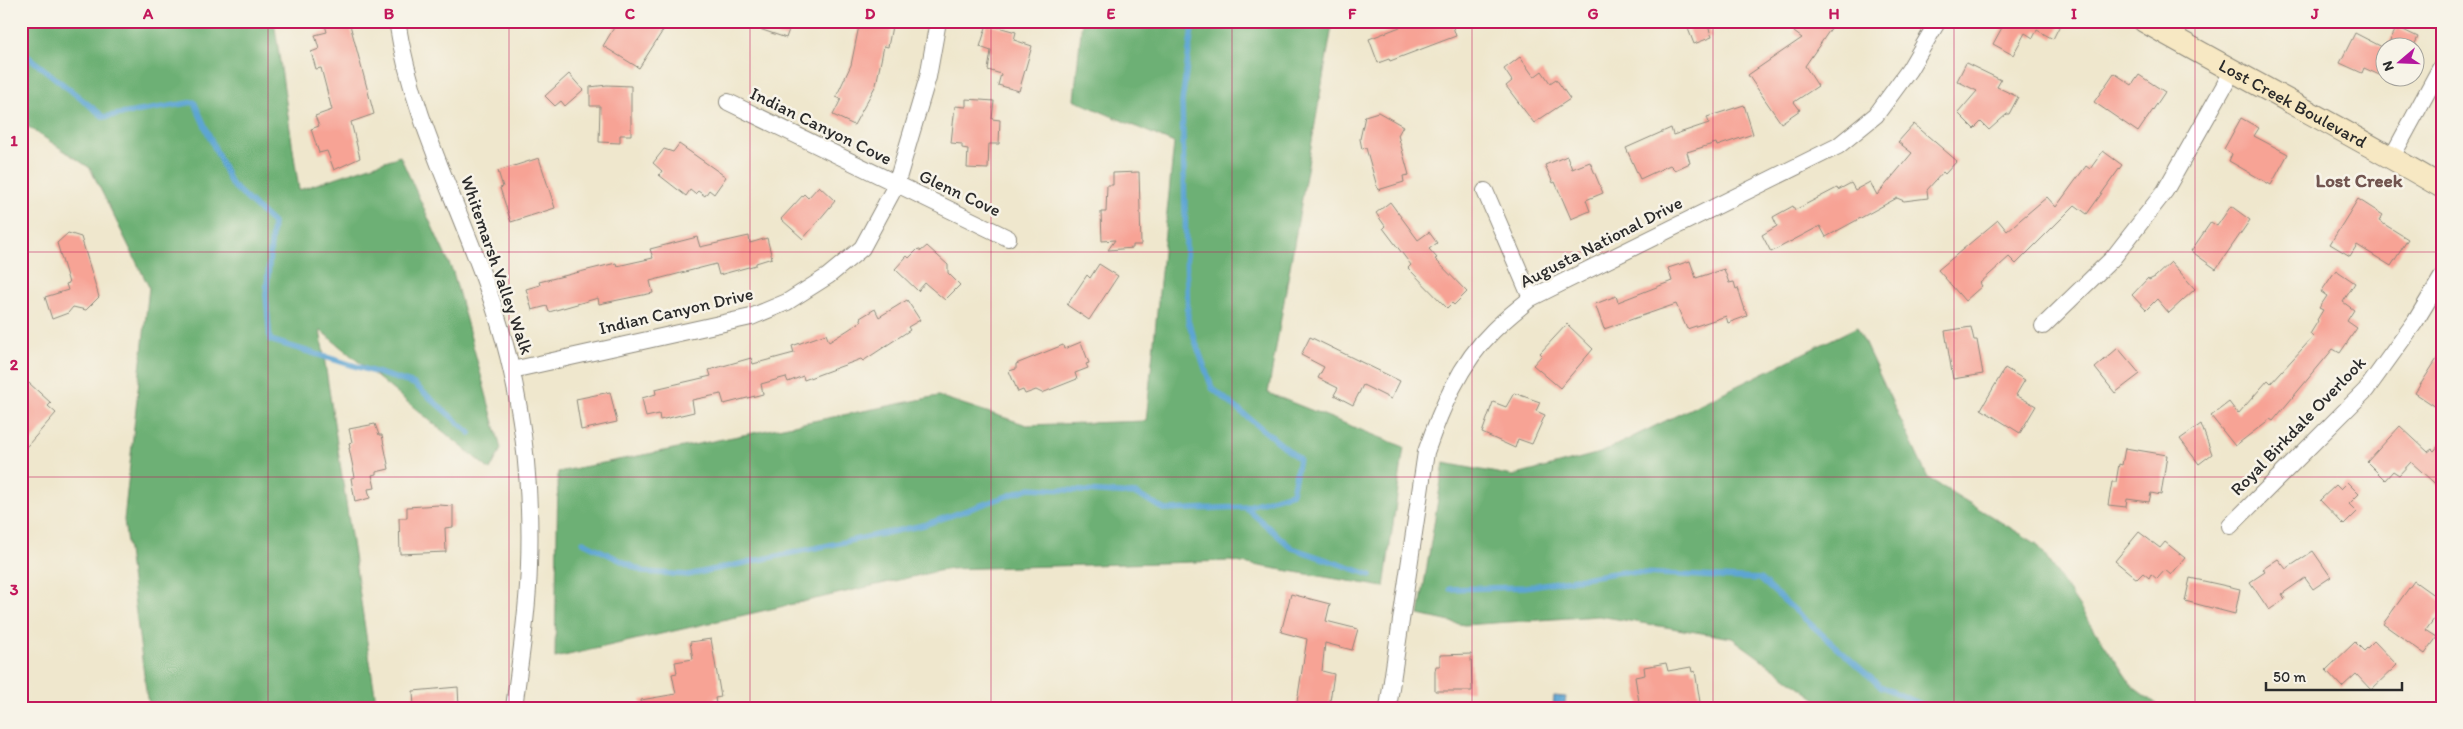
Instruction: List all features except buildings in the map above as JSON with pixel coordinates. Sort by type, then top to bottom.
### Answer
[{"type":"street","name":"Whitemarsh Valley Walk","points":[[397,21],[416,102],[493,304],[512,370],[526,446],[530,504],[529,566],[514,708]]},
{"type":"street","name":"Indian Canyon Drive","points":[[512,370],[751,317],[787,302],[828,276],[862,248],[896,185],[928,77],[938,21]]},
{"type":"street","name":"Augusta National Drive","points":[[1388,708],[1426,452],[1439,414],[1461,372],[1492,332],[1531,298],[1838,146],[1876,115],[1909,70],[1938,21]]},
{"type":"street","name":"Lost Creek Boulevard","points":[[2144,21],[2232,72],[2392,157],[2442,187]]},
{"type":"street","points":[[2392,157],[2442,65]]},
{"type":"street","points":[[2043,326],[2114,258],[2165,190],[2232,72]]},
{"type":"street","name":"Indian Canyon Cove","points":[[728,102],[896,185]]},
{"type":"street","name":"Glenn Cove","points":[[896,185],[1008,238]]},
{"type":"street","points":[[1485,191],[1531,298]]},
{"type":"street","name":"Royal Birkdale Overlook","points":[[2230,526],[2366,390],[2416,322],[2442,277]]},
{"type":"green space","points":[[21,21],[274,21],[299,190],[400,156],[453,272],[501,449],[490,470],[320,330],[377,708],[152,708],[147,698],[124,520],[149,287],[90,168],[21,122]]},
{"type":"green space","points":[[1082,21],[1333,21],[1268,393],[1404,447],[1384,587],[1230,561],[947,569],[555,658],[558,472],[938,396],[1027,425],[1146,421],[1174,143],[1074,100]]},
{"type":"green space","points":[[1857,327],[1928,478],[2037,544],[2133,687],[2161,708],[1829,708],[1732,638],[1599,616],[1464,625],[1419,615],[1444,463],[1513,476],[1600,453]]},
{"type":"water","points":[[1554,696],[1566,697],[1564,708],[1553,708]]},
{"type":"waterway","points":[[1193,21],[1182,102],[1188,321],[1212,388],[1299,459],[1292,493],[1245,507]]},
{"type":"waterway","points":[[21,51],[104,117],[194,102],[231,184],[273,223],[266,295],[270,340],[414,384],[470,433]]},
{"type":"waterway","points":[[583,542],[644,572],[688,575],[924,525],[1030,488],[1136,494],[1166,510],[1245,507],[1292,548],[1371,575]]},
{"type":"waterway","points":[[1450,589],[1525,587],[1621,572],[1760,579],[1880,686],[1930,708]]},
{"type":"district","name":"Lost Creek","points":[[2359,180]]}]
